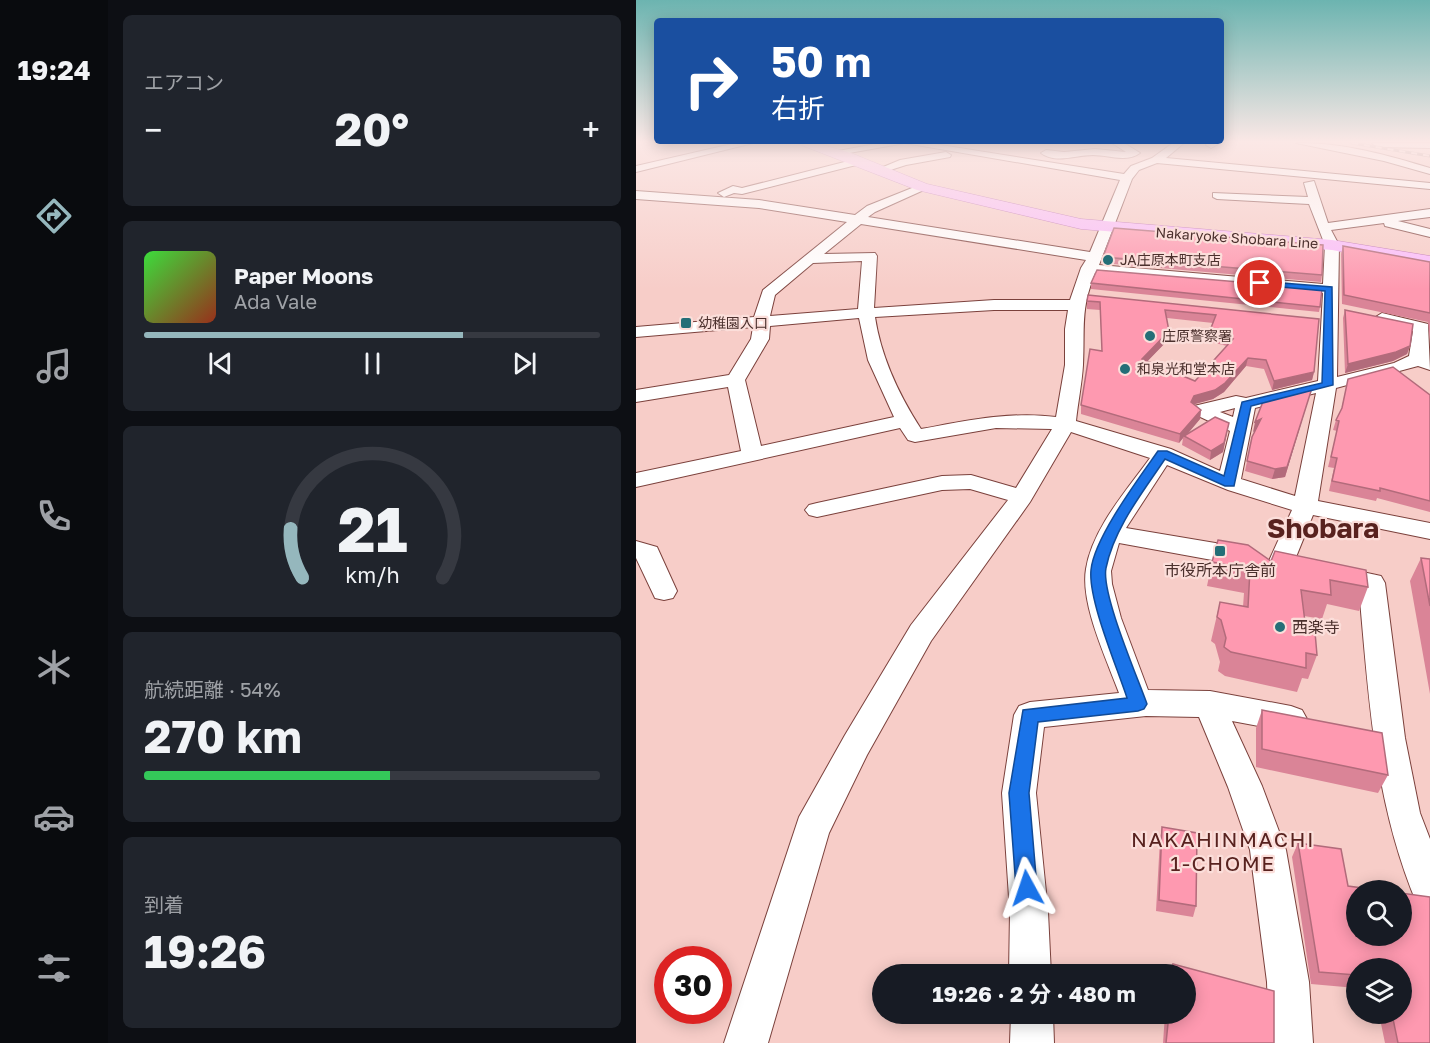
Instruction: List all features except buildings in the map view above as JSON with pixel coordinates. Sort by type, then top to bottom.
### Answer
[{"type":"main road","name":"Nakaryoke Shobara Line","points":[[941,192],[1022,212],[1107,228],[1328,236],[1430,262]]},
{"type":"street","points":[[707,199],[726,192]]},
{"type":"street","points":[[752,453],[736,380],[760,339],[761,321],[768,293],[881,202],[909,192]]},
{"type":"street","points":[[746,1043],[812,830],[856,745],[921,633],[1022,497],[1065,425],[1074,365],[1073,330],[1078,300],[1091,262],[1122,192]]},
{"type":"street","points":[[1281,563],[1305,506],[1327,385],[1328,236],[1313,192]]},
{"type":"street","points":[[636,195],[707,199],[857,220],[1091,262],[1426,328],[1426,361],[1246,404],[1236,402],[1201,410],[1239,428]]},
{"type":"street","points":[[1217,195],[1315,201]]},
{"type":"street","points":[[1328,236],[1379,220],[1430,213]]},
{"type":"street","points":[[1379,220],[1430,233]]},
{"type":"street","points":[[810,259],[870,256],[866,313],[874,350],[886,386],[915,436],[996,422],[1044,421],[1163,454],[1229,483],[1305,506],[1430,531]]},
{"type":"street","points":[[636,332],[1102,297]]},
{"type":"street","points":[[636,396],[736,380]]},
{"type":"street","points":[[1229,483],[1246,404]]},
{"type":"street","points":[[636,480],[905,421]]},
{"type":"street","points":[[1138,704],[1102,598],[1098,570],[1112,534],[1163,454]]},
{"type":"street","points":[[817,510],[942,483],[971,482],[1022,497]]},
{"type":"street","points":[[1112,534],[1281,563],[1372,583],[1389,738],[1403,813],[1430,891]]},
{"type":"street","points":[[636,549],[648,553],[664,591]]},
{"type":"street","points":[[1030,964],[1029,912],[1019,793],[1030,715],[1138,704],[1210,704],[1322,725]]},
{"type":"street","points":[[1210,704],[1224,744],[1245,786],[1268,850],[1288,982],[1291,1043]]},
{"type":"street","points":[[1356,732],[1389,738]]},
{"type":"street","points":[[1032,1024],[1032,1043]]},
{"type":"place","name":"JA庄原本町支店","points":[[1108,260]]},
{"type":"place","name":"幼稚園入口","points":[[686,323]]},
{"type":"place","name":"庄原警察署","points":[[1150,336]]},
{"type":"place","name":"和泉光和堂本店","points":[[1125,369]]},
{"type":"place","name":"市役所本庁舎前","points":[[1220,551]]},
{"type":"place","name":"西楽寺","points":[[1280,627]]},
{"type":"district","name":"Shobara","points":[[1323,528]]},
{"type":"district","name":"NAKAHINMACHI 1-CHOME","points":[[1223,852]]},
{"type":"route","points":[[1027,888],[1019,793],[1030,715],[1138,704],[1102,598],[1098,570],[1112,534],[1131,500],[1163,454],[1229,483],[1246,404],[1327,385],[1329,289],[1260,283]]}]
